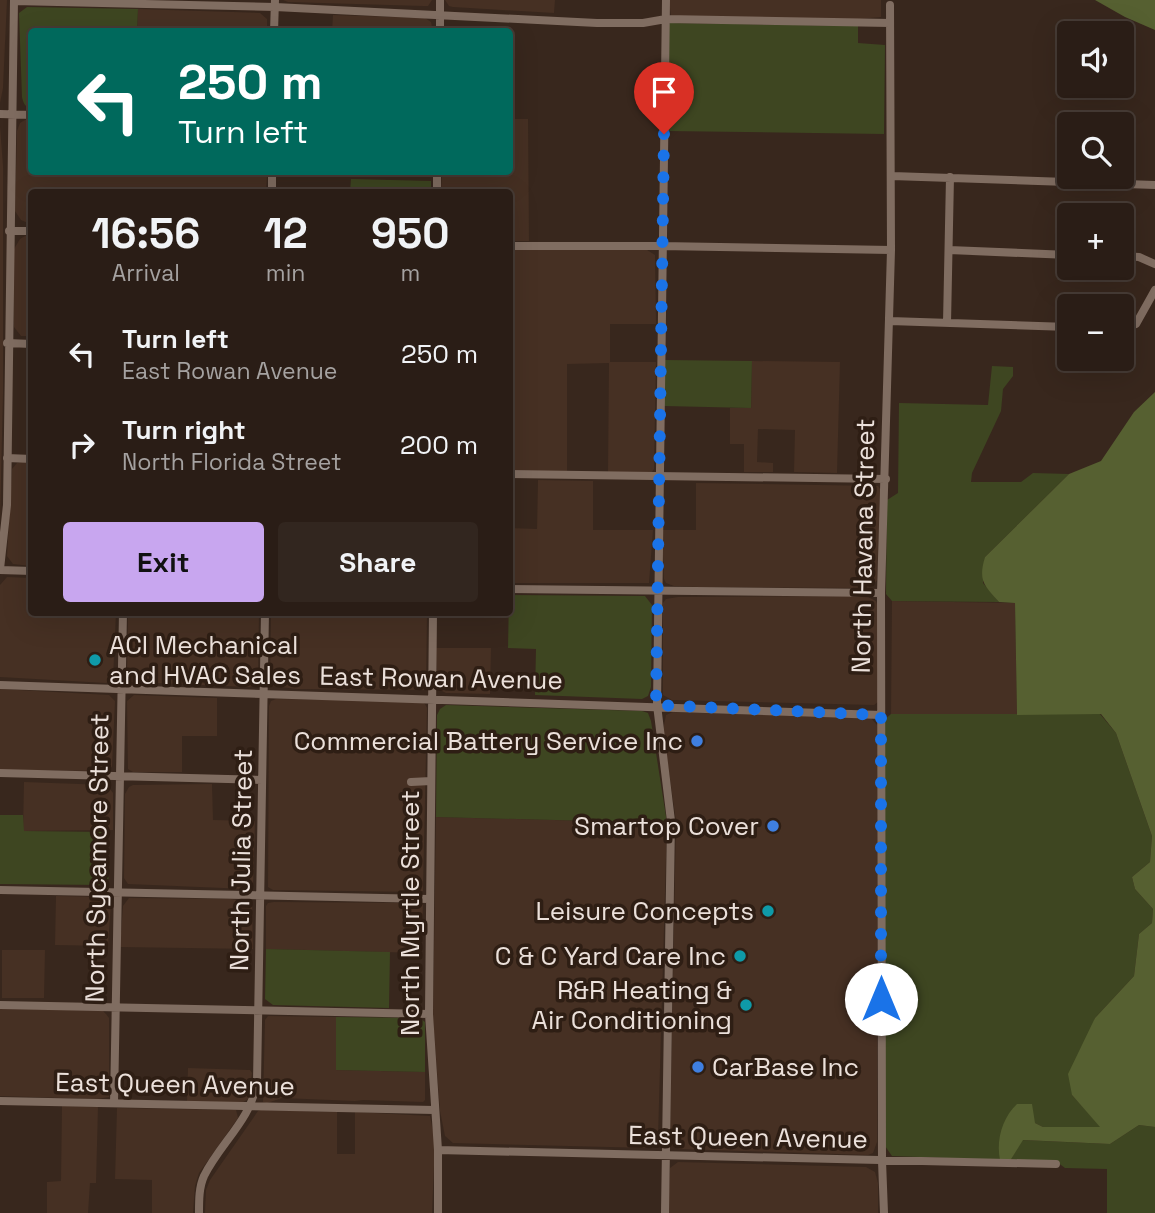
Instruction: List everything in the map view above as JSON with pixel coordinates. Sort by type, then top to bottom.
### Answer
[{"type":"street","points":[[440,0],[440,28]]},
{"type":"street","points":[[665,1213],[671,821],[656,705],[666,0]]},
{"type":"street","points":[[28,571],[0,569],[7,505],[14,1],[275,3],[597,23],[643,23],[666,19],[890,23]]},
{"type":"street","points":[[274,28],[275,3]]},
{"type":"street","name":"North Havana Street","points":[[884,1213],[881,593],[890,321],[890,5]]},
{"type":"street","points":[[0,114],[28,115]]},
{"type":"street","points":[[892,176],[1155,185]]},
{"type":"street","points":[[947,323],[950,177]]},
{"type":"street","points":[[9,231],[28,231]]},
{"type":"street","points":[[513,246],[891,250]]},
{"type":"street","points":[[948,250],[1057,255]]},
{"type":"street","points":[[1134,257],[1155,264]]},
{"type":"street","points":[[1134,325],[1155,290]]},
{"type":"street","points":[[890,321],[1057,327]]},
{"type":"street","points":[[8,343],[28,344]]},
{"type":"street","points":[[7,458],[28,459]]},
{"type":"street","points":[[513,474],[886,479]]},
{"type":"street","points":[[513,589],[881,593]]},
{"type":"street","name":"North Sycamore Street","points":[[114,1103],[122,616]]},
{"type":"street","name":"North Julia Street","points":[[251,1106],[257,1082],[260,1010],[265,616]]},
{"type":"street","name":"North Myrtle Street","points":[[433,616],[429,1014],[438,1150],[438,1213]]},
{"type":"street","name":"East Rowan Avenue","points":[[0,685],[656,705],[881,715]]},
{"type":"street","points":[[0,774],[262,780]]},
{"type":"street","points":[[411,782],[431,781]]},
{"type":"street","points":[[0,890],[429,899]]},
{"type":"street","points":[[0,1004],[429,1014]]},
{"type":"street","name":"East Queen Avenue","points":[[0,1101],[434,1110]]},
{"type":"street","points":[[199,1213],[204,1176],[251,1106]]},
{"type":"street","name":"East Queen Avenue","points":[[438,1150],[1056,1164]]},
{"type":"shaded area","points":[[0,0],[7,0],[0,103]]},
{"type":"shaded area","points":[[283,0],[432,0],[428,6],[423,6]]},
{"type":"shaded area","points":[[445,0],[555,0],[554,13],[453,7]]},
{"type":"shaded area","points":[[669,0],[881,0],[881,17],[859,19],[671,16]]},
{"type":"shaded area","points":[[138,9],[260,13],[267,19],[267,28],[137,28]]},
{"type":"shaded area","points":[[333,15],[425,18],[431,22],[432,28],[332,28]]},
{"type":"shaded area","points":[[513,119],[528,119],[529,241],[513,241],[513,189],[441,189],[442,175],[513,175]]},
{"type":"shaded area","points":[[28,120],[28,175],[267,177],[266,189],[28,189],[28,223],[21,220],[15,211],[17,131],[20,123]]},
{"type":"shaded area","points":[[0,126],[3,166],[3,394],[0,521]]},
{"type":"shaded area","points":[[28,235],[28,336],[21,336],[14,327],[14,249],[20,239]]},
{"type":"shaded area","points":[[513,249],[647,250],[655,255],[656,324],[610,324],[610,362],[656,362],[654,469],[652,472],[608,472],[609,363],[567,364],[567,473],[513,471]]},
{"type":"shaded area","points":[[752,361],[840,362],[837,473],[794,472],[795,430],[758,429],[757,462],[773,463],[773,472],[744,472],[744,444],[730,444],[730,408],[751,408]]},
{"type":"shaded area","points":[[17,463],[28,463],[28,566],[13,564],[7,556],[12,469]]},
{"type":"shaded area","points":[[538,480],[593,481],[593,530],[653,530],[649,583],[513,583],[513,528],[537,529]]},
{"type":"shaded area","points":[[696,483],[878,486],[877,580],[873,585],[864,588],[698,587],[666,583],[662,530],[696,530]]},
{"type":"shaded area","points":[[7,577],[28,578],[28,616],[116,616],[113,679],[106,683],[0,677],[0,585]]},
{"type":"shaded area","points":[[866,596],[876,601],[878,608],[878,702],[874,705],[672,700],[663,695],[663,603],[666,599]]},
{"type":"shaded area","points":[[892,601],[1015,603],[1017,715],[891,714]]},
{"type":"shaded area","points":[[128,616],[259,616],[256,685],[249,687],[131,682],[127,673]]},
{"type":"shaded area","points":[[271,616],[427,616],[426,690],[297,689],[272,686]]},
{"type":"shaded area","points":[[436,648],[491,648],[490,694],[446,693],[440,690],[437,682]]},
{"type":"shaded area","points":[[0,689],[109,695],[115,701],[112,767],[106,771],[0,770]]},
{"type":"shaded area","points":[[134,695],[217,698],[217,736],[182,736],[182,772],[133,772],[128,769],[127,701]]},
{"type":"shaded area","points":[[271,701],[420,701],[425,704],[423,891],[273,890],[268,887],[269,706]]},
{"type":"shaded area","points":[[673,712],[871,718],[877,725],[877,1142],[873,1153],[868,1155],[680,1149],[672,1145],[676,821],[663,730],[666,715]]},
{"type":"shaded area","points":[[24,782],[107,785],[113,793],[113,830],[23,831]]},
{"type":"shaded area","points":[[212,784],[213,820],[255,821],[253,886],[247,889],[128,884],[124,878],[125,794],[129,787]]},
{"type":"shaded area","points":[[436,817],[667,823],[658,1137],[654,1147],[453,1143],[445,1136],[440,1111],[433,1018]]},
{"type":"shaded area","points":[[56,896],[104,897],[108,900],[111,903],[108,946],[55,945]]},
{"type":"shaded area","points":[[129,898],[231,899],[252,903],[253,949],[120,947],[123,906]]},
{"type":"shaded area","points":[[274,902],[420,903],[423,905],[421,953],[266,949],[266,906]]},
{"type":"shaded area","points":[[2,950],[45,950],[44,998],[2,998]]},
{"type":"shaded area","points":[[0,1008],[103,1011],[109,1018],[109,1097],[97,1099],[0,1096]]},
{"type":"shaded area","points":[[268,1016],[336,1017],[336,1070],[425,1072],[425,1100],[282,1098],[263,1102],[265,1020]]},
{"type":"shaded area","points":[[188,1068],[250,1070],[252,1073],[248,1099],[242,1103],[187,1101]]},
{"type":"shaded area","points":[[62,1106],[98,1107],[96,1183],[90,1183],[88,1213],[47,1213],[47,1182],[61,1181]]},
{"type":"shaded area","points":[[117,1108],[236,1110],[238,1118],[199,1173],[193,1213],[152,1213],[152,1180],[115,1179]]},
{"type":"shaded area","points":[[261,1110],[337,1112],[337,1154],[355,1154],[355,1112],[430,1116],[435,1142],[432,1213],[205,1213],[206,1190],[210,1180]]},
{"type":"shaded area","points":[[678,1162],[866,1167],[875,1172],[878,1183],[878,1213],[668,1213],[670,1168]]},
{"type":"green space","points":[[1095,0],[1155,0],[1155,30],[1125,17]]},
{"type":"green space","points":[[27,7],[138,9],[137,28],[28,28],[28,107],[22,97],[19,13]]},
{"type":"green space","points":[[670,23],[858,26],[858,43],[885,45],[884,134],[666,131],[667,27]]},
{"type":"green space","points":[[351,179],[431,181],[431,189],[350,189]]},
{"type":"green space","points":[[664,360],[752,361],[751,408],[664,406]]},
{"type":"green space","points":[[992,366],[1013,367],[1013,376],[1003,389],[1001,411],[972,473],[971,482],[1021,482],[1033,473],[1069,474],[985,557],[983,583],[999,602],[892,601],[886,594],[887,500],[898,493],[899,403],[988,405]]},
{"type":"green space","points":[[1155,392],[1155,1127],[1139,1125],[1110,1144],[1023,1140],[1010,1161],[1000,1160],[1001,1130],[1007,1116],[1017,1104],[1032,1104],[1035,1123],[1043,1127],[1100,1127],[1072,1095],[1068,1074],[1095,1018],[1134,976],[1139,934],[1152,923],[1153,909],[1135,889],[1132,877],[1150,862],[1152,836],[1116,733],[1101,714],[1017,715],[1015,603],[999,602],[984,582],[983,565],[985,557],[1069,474],[1101,461],[1134,412]]},
{"type":"green space","points":[[513,595],[645,596],[652,605],[651,687],[648,696],[642,699],[535,695],[536,649],[508,648],[509,616],[513,616]]},
{"type":"green space","points":[[446,705],[648,713],[667,823],[436,817],[437,715]]},
{"type":"green space","points":[[891,714],[1100,714],[1116,733],[1152,836],[1150,862],[1132,877],[1135,889],[1153,909],[1152,923],[1139,934],[1134,976],[1095,1018],[1072,1095],[1101,1127],[1043,1127],[1035,1123],[1000,1160],[892,1156],[885,1146],[884,720]]},
{"type":"green space","points":[[0,815],[23,815],[24,831],[108,832],[109,878],[103,885],[0,884]]},
{"type":"green space","points":[[266,949],[390,952],[389,1008],[273,1005],[265,999]]},
{"type":"green space","points":[[336,1017],[420,1018],[425,1022],[425,1072],[336,1070]]},
{"type":"green space","points":[[1139,1125],[1155,1127],[1155,1213],[1107,1213],[1107,1169],[1065,1168],[1057,1162],[1010,1161],[1022,1140],[1110,1144]]},
{"type":"place","name":"ACI Mechanical and HVAC Sales","points":[[95,660]]},
{"type":"place","name":"Commercial Battery Service Inc","points":[[697,741]]},
{"type":"place","name":"Smartop Cover","points":[[773,826]]},
{"type":"place","name":"Leisure Concepts","points":[[768,911]]},
{"type":"place","name":"C & C Yard Care Inc","points":[[740,956]]},
{"type":"place","name":"R&R Heating & Air Conditioning","points":[[746,1005]]},
{"type":"place","name":"CarBase Inc","points":[[698,1067]]},
{"type":"route","points":[[664,134],[656,705],[881,715],[881,999]]}]
